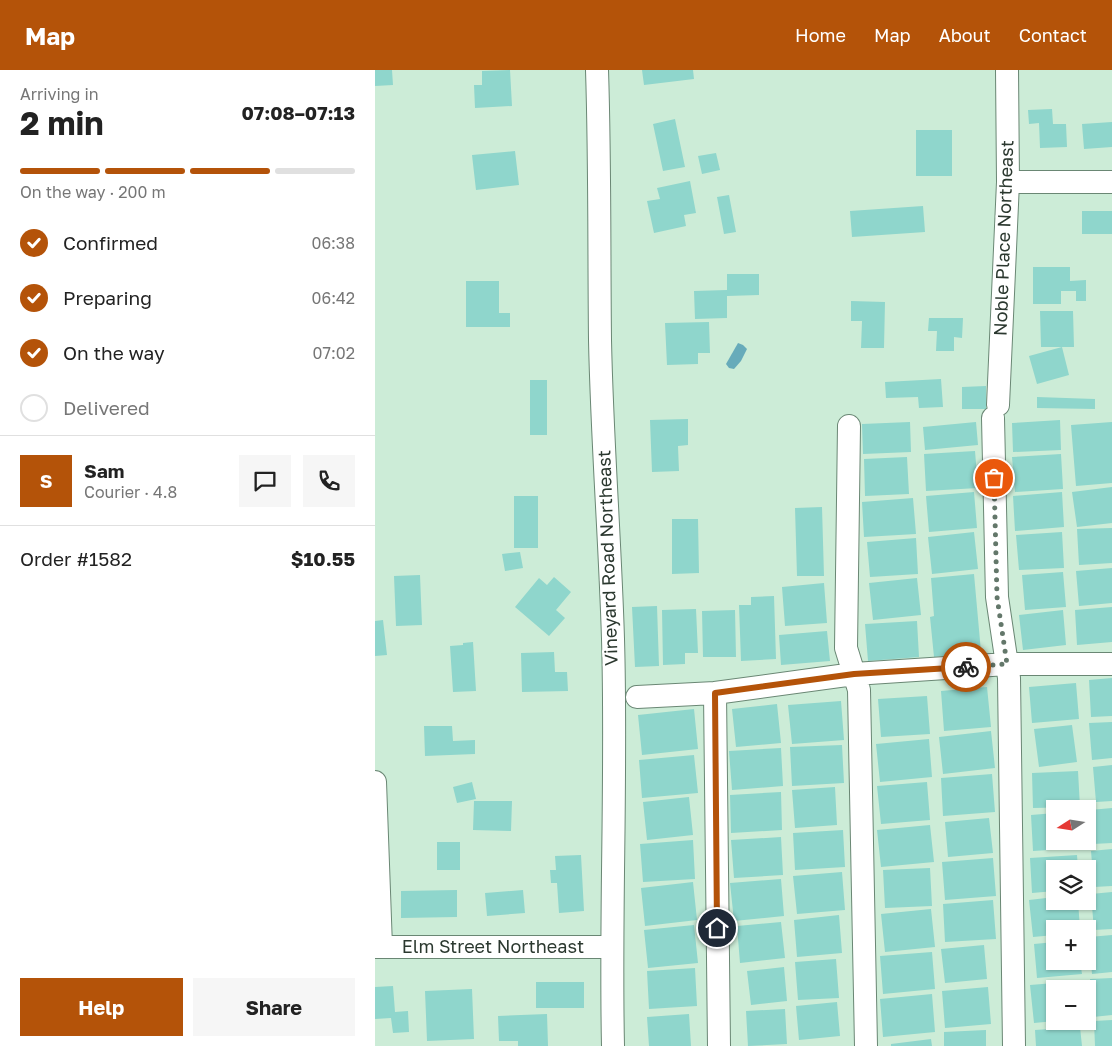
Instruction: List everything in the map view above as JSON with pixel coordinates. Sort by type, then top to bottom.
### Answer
[{"type":"street","name":"Vineyard Road Northeast","points":[[597,70],[600,164],[600,349],[603,452],[613,639],[611,947],[613,1046]]},
{"type":"street","name":"Noble Place Northeast","points":[[1007,70],[1007,182],[995,412],[997,597],[1009,678],[1014,1046]]},
{"type":"street","points":[[1007,182],[1112,182]]},
{"type":"street","points":[[849,426],[846,648],[859,690],[866,1046]]},
{"type":"street","points":[[637,697],[715,693],[854,674],[1007,664],[1112,664]]},
{"type":"street","points":[[715,693],[719,1046]]},
{"type":"street","points":[[375,782],[378,947]]},
{"type":"street","name":"Elm Street Northeast","points":[[378,947],[611,947]]},
{"type":"water","points":[[738,343],[747,349],[741,361],[734,369],[729,368],[726,364]]},
{"type":"building","points":[[375,70],[392,70],[393,85],[375,86]]},
{"type":"building","points":[[510,70],[512,106],[475,108],[474,85],[482,85],[482,71]]},
{"type":"building","points":[[642,70],[693,70],[694,79],[644,85]]},
{"type":"building","points":[[1052,109],[1053,124],[1066,124],[1067,147],[1040,148],[1039,123],[1029,124],[1028,110]]},
{"type":"building","points":[[675,119],[685,167],[663,171],[653,124]]},
{"type":"building","points":[[1112,122],[1112,147],[1084,149],[1082,124]]},
{"type":"building","points":[[916,130],[952,130],[952,176],[916,176]]},
{"type":"building","points":[[515,151],[519,185],[476,190],[472,155]]},
{"type":"building","points":[[716,153],[720,170],[702,174],[698,156]]},
{"type":"building","points":[[690,181],[696,213],[684,215],[686,226],[654,233],[647,201],[660,199],[657,188]]},
{"type":"building","points":[[729,195],[736,232],[724,234],[717,197]]},
{"type":"building","points":[[923,206],[925,232],[852,237],[850,211]]},
{"type":"building","points":[[1082,211],[1112,211],[1112,234],[1082,234]]},
{"type":"building","points":[[1033,267],[1070,267],[1070,281],[1086,280],[1086,301],[1076,301],[1076,291],[1061,291],[1061,304],[1033,304]]},
{"type":"building","points":[[727,274],[759,274],[759,295],[727,296],[727,318],[695,319],[694,291],[727,290]]},
{"type":"building","points":[[466,281],[499,281],[499,313],[510,313],[510,327],[466,327]]},
{"type":"building","points":[[851,301],[885,302],[884,348],[861,348],[862,321],[851,321]]},
{"type":"building","points":[[1040,311],[1073,311],[1074,347],[1041,347]]},
{"type":"building","points":[[929,318],[963,318],[962,338],[954,337],[954,351],[936,351],[937,331],[928,331]]},
{"type":"building","points":[[709,322],[710,353],[698,353],[698,364],[667,365],[665,323]]},
{"type":"building","points":[[1062,347],[1069,375],[1037,384],[1029,356]]},
{"type":"building","points":[[941,379],[943,407],[919,408],[918,397],[886,398],[885,382]]},
{"type":"building","points":[[530,380],[547,380],[547,435],[530,435]]},
{"type":"building","points":[[986,386],[986,409],[962,409],[962,387]]},
{"type":"building","points":[[1037,397],[1095,399],[1095,409],[1037,408]]},
{"type":"building","points":[[688,419],[688,445],[678,446],[679,471],[652,472],[650,420]]},
{"type":"building","points":[[1060,420],[1061,450],[1013,452],[1012,423]]},
{"type":"building","points":[[910,422],[911,452],[863,454],[862,424]]},
{"type":"building","points":[[976,422],[978,445],[925,450],[923,427]]},
{"type":"building","points":[[1112,422],[1112,483],[1076,486],[1071,425]]},
{"type":"building","points":[[975,451],[978,488],[926,491],[924,454]]},
{"type":"building","points":[[1061,454],[1063,489],[1015,492],[1012,457]]},
{"type":"building","points":[[907,457],[909,494],[865,496],[864,459]]},
{"type":"building","points":[[1112,487],[1112,523],[1077,527],[1072,492]]},
{"type":"building","points":[[974,492],[977,528],[929,532],[926,496]]},
{"type":"building","points":[[1062,492],[1064,527],[1015,531],[1013,496]]},
{"type":"building","points":[[514,496],[538,496],[538,548],[514,548]]},
{"type":"building","points":[[913,498],[916,534],[864,537],[862,502]]},
{"type":"building","points":[[822,507],[824,576],[797,576],[795,508]]},
{"type":"building","points":[[672,519],[698,519],[699,573],[672,574]]},
{"type":"building","points":[[1112,528],[1112,563],[1079,565],[1077,529]]},
{"type":"building","points":[[974,532],[978,569],[932,574],[928,537]]},
{"type":"building","points":[[1062,532],[1064,568],[1019,570],[1016,535]]},
{"type":"building","points":[[916,538],[918,574],[870,577],[867,542]]},
{"type":"building","points":[[520,552],[523,568],[505,571],[502,554]]},
{"type":"building","points":[[1112,568],[1112,603],[1079,606],[1076,571]]},
{"type":"building","points":[[1063,572],[1066,607],[1025,610],[1022,575]]},
{"type":"building","points":[[974,574],[981,652],[934,657],[930,617],[934,616],[931,578]]},
{"type":"building","points":[[420,575],[422,625],[396,626],[394,576]]},
{"type":"building","points":[[554,577],[571,592],[556,610],[565,618],[549,636],[515,607],[539,578],[547,585]]},
{"type":"building","points":[[917,578],[921,615],[873,620],[869,583]]},
{"type":"building","points":[[824,583],[827,623],[785,626],[782,587]]},
{"type":"building","points":[[774,596],[776,659],[741,661],[739,605],[751,605],[751,597]]},
{"type":"building","points":[[657,606],[659,666],[635,667],[632,607]]},
{"type":"building","points":[[1112,607],[1112,642],[1077,645],[1075,610]]},
{"type":"building","points":[[696,609],[698,653],[685,653],[685,664],[663,665],[662,610]]},
{"type":"building","points":[[735,610],[736,657],[703,657],[702,611]]},
{"type":"building","points":[[1063,610],[1066,645],[1023,650],[1019,615]]},
{"type":"building","points":[[383,620],[387,655],[375,656],[375,621]]},
{"type":"building","points":[[917,621],[919,657],[868,661],[865,624]]},
{"type":"building","points":[[827,631],[830,661],[781,665],[779,635]]},
{"type":"building","points":[[473,642],[476,691],[453,692],[450,646]]},
{"type":"building","points":[[554,652],[555,672],[567,672],[568,691],[522,692],[521,653]]},
{"type":"building","points":[[1112,678],[1112,716],[1091,717],[1089,680]]},
{"type":"building","points":[[1076,683],[1079,719],[1032,723],[1029,687]]},
{"type":"building","points":[[987,687],[991,727],[944,731],[941,691]]},
{"type":"building","points":[[927,696],[930,734],[881,737],[878,699]]},
{"type":"building","points":[[841,701],[844,740],[792,744],[788,705]]},
{"type":"building","points":[[777,704],[781,743],[736,747],[732,709]]},
{"type":"building","points":[[694,709],[698,749],[642,755],[638,715]]},
{"type":"building","points":[[1112,722],[1112,758],[1092,760],[1089,723]]},
{"type":"building","points":[[1072,725],[1077,762],[1039,767],[1034,729]]},
{"type":"building","points":[[424,726],[452,726],[453,741],[475,740],[475,754],[425,756]]},
{"type":"building","points":[[991,731],[995,768],[943,774],[939,737]]},
{"type":"building","points":[[929,739],[932,777],[880,782],[876,744]]},
{"type":"building","points":[[842,745],[844,783],[792,786],[790,747]]},
{"type":"building","points":[[781,748],[783,786],[732,790],[729,751]]},
{"type":"building","points":[[694,755],[698,793],[642,798],[639,760]]},
{"type":"building","points":[[1112,765],[1112,801],[1096,802],[1093,767]]},
{"type":"building","points":[[1078,771],[1080,800],[1046,800],[1046,808],[1033,808],[1032,773]]},
{"type":"building","points":[[992,774],[995,812],[943,816],[941,778]]},
{"type":"building","points":[[472,782],[476,799],[457,803],[453,787]]},
{"type":"building","points":[[927,782],[930,820],[881,824],[877,786]]},
{"type":"building","points":[[835,787],[837,825],[795,828],[792,790]]},
{"type":"building","points":[[781,792],[782,830],[731,833],[730,795]]},
{"type":"building","points":[[689,797],[693,835],[647,840],[643,802]]},
{"type":"building","points":[[474,801],[512,801],[511,831],[473,830]]},
{"type":"building","points":[[1112,808],[1112,843],[1096,844],[1096,809]]},
{"type":"building","points":[[1046,814],[1046,850],[1049,850],[1033,851],[1031,815]]},
{"type":"building","points":[[989,818],[993,853],[948,857],[945,822]]},
{"type":"building","points":[[930,825],[934,862],[881,867],[877,830]]},
{"type":"building","points":[[843,830],[845,867],[795,870],[793,833]]},
{"type":"building","points":[[781,837],[783,875],[734,878],[731,840]]},
{"type":"building","points":[[693,840],[695,879],[643,882],[640,844]]},
{"type":"building","points":[[437,842],[460,842],[460,870],[437,870]]},
{"type":"building","points":[[1112,849],[1112,886],[1096,887],[1096,860],[1092,860],[1091,851]]},
{"type":"building","points":[[581,855],[584,911],[559,913],[557,883],[551,883],[550,870],[556,870],[555,856]]},
{"type":"building","points":[[1077,855],[1077,860],[1046,860],[1046,892],[1032,893],[1030,858]]},
{"type":"building","points":[[993,858],[996,896],[945,900],[942,862]]},
{"type":"building","points":[[930,868],[932,906],[885,908],[883,870]]},
{"type":"building","points":[[842,872],[845,910],[797,914],[793,876]]},
{"type":"building","points":[[781,879],[784,916],[734,921],[730,883]]},
{"type":"building","points":[[693,882],[697,920],[645,926],[641,888]]},
{"type":"building","points":[[457,890],[457,917],[401,918],[401,891]]},
{"type":"building","points":[[523,890],[525,913],[487,916],[485,893]]},
{"type":"building","points":[[1112,892],[1112,929],[1096,930],[1096,920],[1093,920],[1092,910],[1096,910],[1096,894]]},
{"type":"building","points":[[1046,898],[1046,910],[1079,910],[1079,920],[1046,920],[1046,936],[1033,937],[1029,900]]},
{"type":"building","points":[[993,900],[996,939],[945,942],[943,904]]},
{"type":"building","points":[[931,909],[935,947],[885,952],[881,914]]},
{"type":"building","points":[[839,915],[842,953],[797,957],[794,920]]},
{"type":"building","points":[[781,922],[785,958],[740,963],[737,926]]},
{"type":"building","points":[[694,925],[698,963],[648,968],[644,930]]},
{"type":"building","points":[[1112,935],[1112,972],[1092,974],[1092,970],[1096,970],[1096,936]]},
{"type":"building","points":[[1046,943],[1046,970],[1081,970],[1082,974],[1037,978],[1034,944]]},
{"type":"building","points":[[984,945],[987,979],[945,983],[941,949]]},
{"type":"building","points":[[932,952],[935,989],[883,994],[880,956]]},
{"type":"building","points":[[836,959],[839,998],[798,1000],[795,962]]},
{"type":"building","points":[[784,967],[787,1001],[751,1005],[747,971]]},
{"type":"building","points":[[695,968],[697,1006],[649,1009],[647,971]]},
{"type":"building","points":[[1112,978],[1112,1015],[1096,1017],[1096,980],[1090,979]]},
{"type":"building","points":[[536,982],[584,982],[584,1008],[536,1008]]},
{"type":"building","points":[[1046,984],[1046,1022],[1034,1023],[1030,985]]},
{"type":"building","points":[[393,986],[395,1012],[408,1011],[409,1032],[393,1033],[391,1018],[375,1019],[375,987]]},
{"type":"building","points":[[988,987],[991,1024],[945,1028],[942,991]]},
{"type":"building","points":[[472,989],[474,1039],[427,1041],[425,991]]},
{"type":"building","points":[[932,994],[935,1032],[883,1037],[880,999]]},
{"type":"building","points":[[837,1002],[840,1036],[799,1040],[796,1006]]},
{"type":"building","points":[[785,1009],[787,1044],[748,1046],[746,1011]]},
{"type":"building","points":[[547,1014],[548,1046],[518,1046],[518,1041],[499,1041],[498,1016]]},
{"type":"building","points":[[689,1014],[691,1046],[649,1046],[647,1017]]},
{"type":"building","points":[[1112,1020],[1112,1046],[1095,1046],[1096,1021]]},
{"type":"building","points":[[986,1030],[986,1046],[944,1046],[944,1032]]},
{"type":"building","points":[[1035,1030],[1080,1030],[1082,1046],[1036,1046]]},
{"type":"building","points":[[931,1039],[932,1046],[891,1046],[891,1044]]},
{"type":"way so far","points":[[966,667],[1007,664],[997,597],[994,478]]},
{"type":"route","points":[[717,928],[715,693],[854,674],[966,667]]}]
